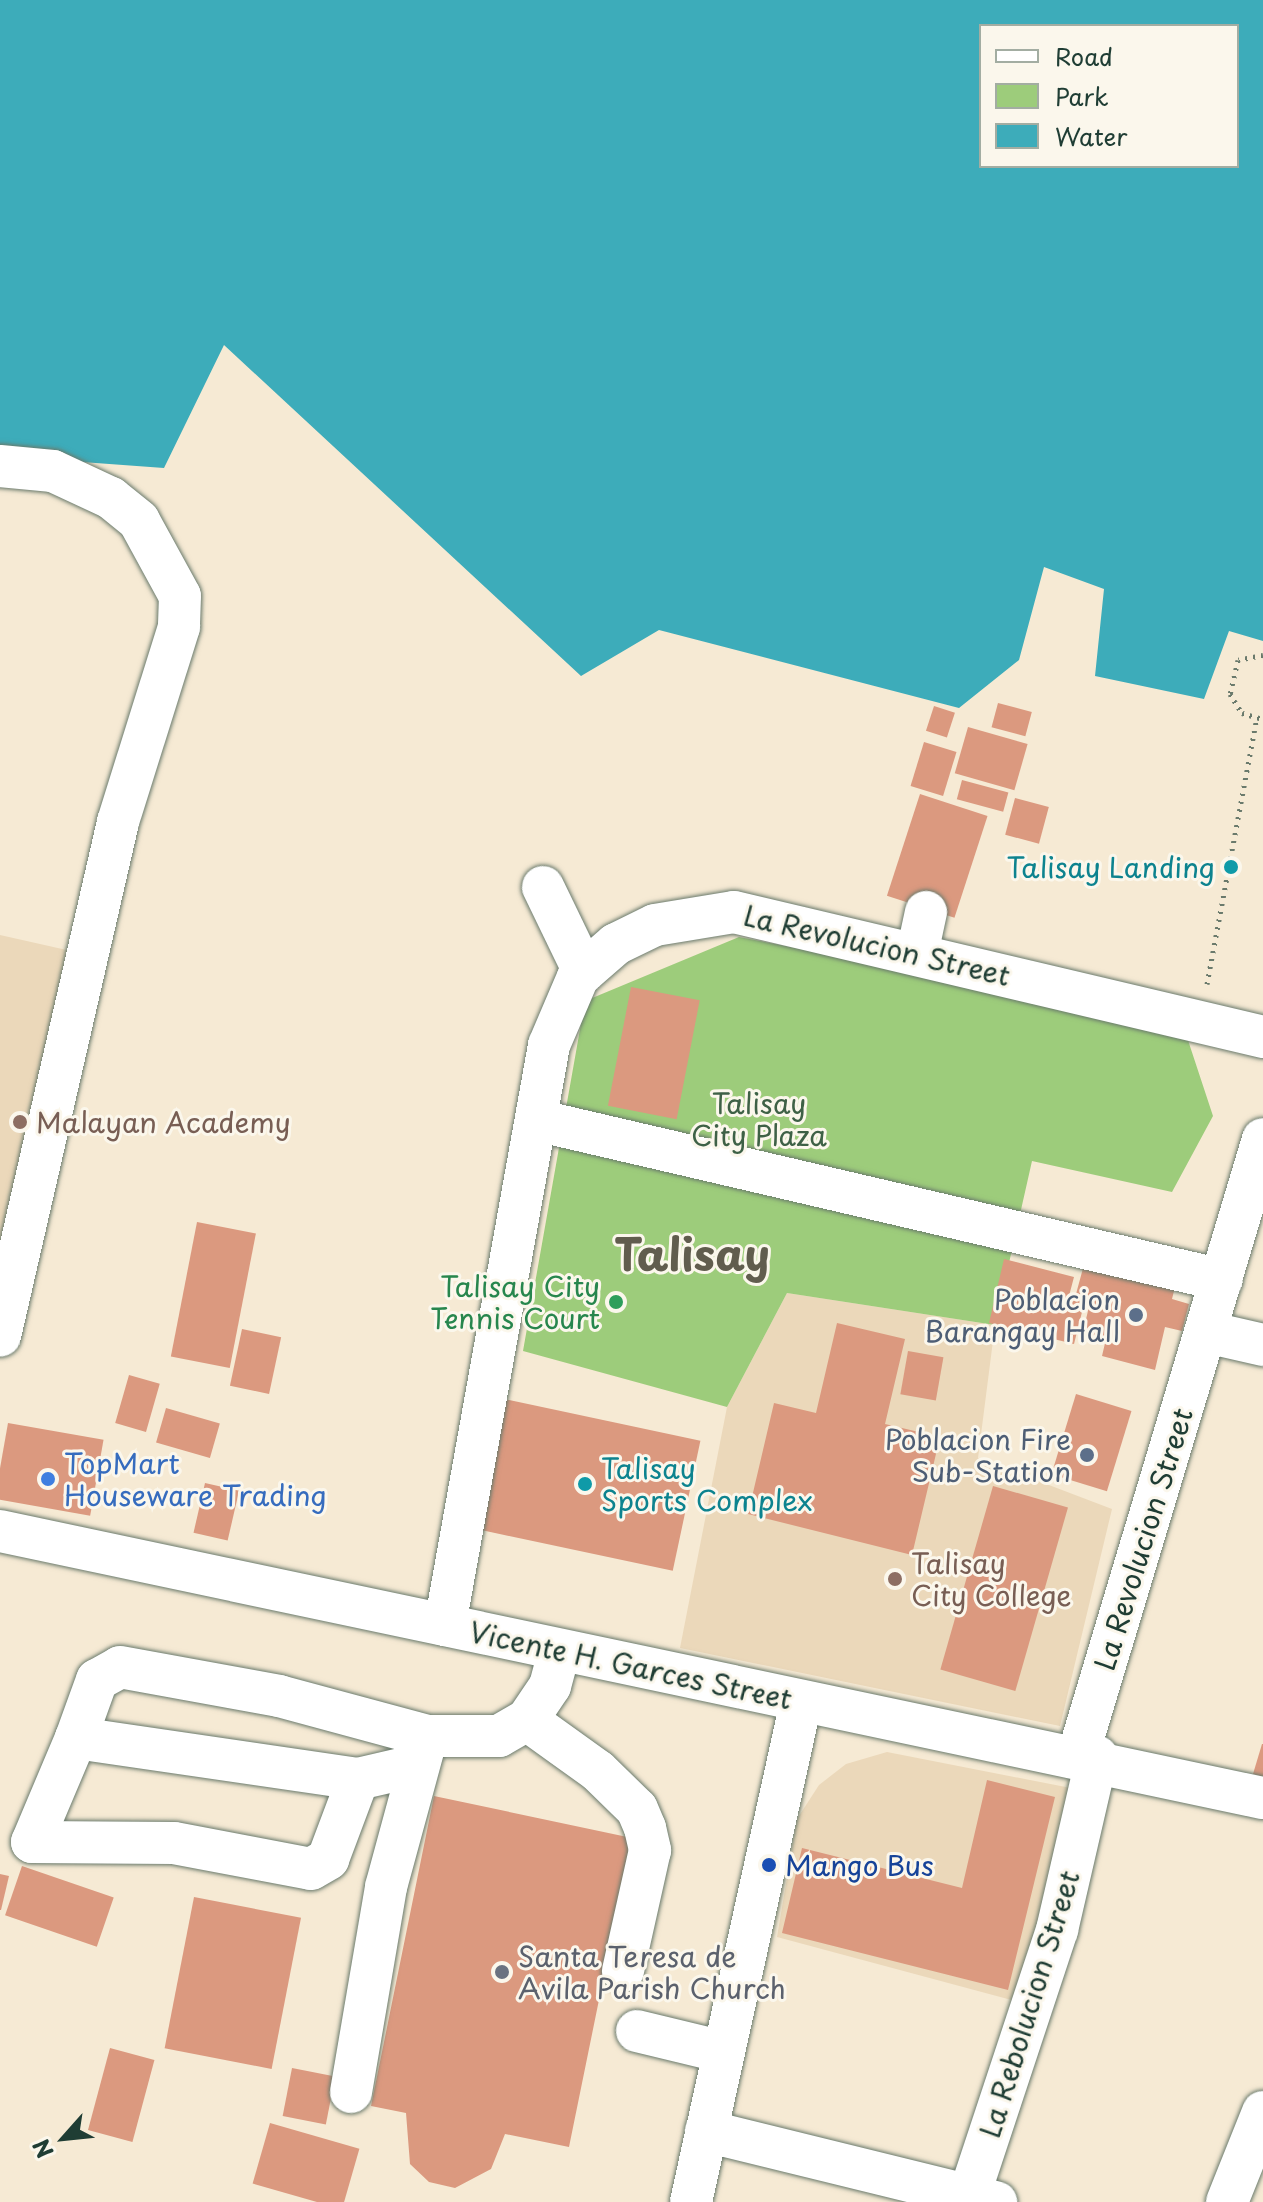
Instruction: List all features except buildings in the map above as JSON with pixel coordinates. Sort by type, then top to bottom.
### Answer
[{"type":"street","points":[[0,466],[53,471],[111,498],[139,521],[180,596],[179,627],[118,822],[0,1336]]},
{"type":"street","points":[[543,887],[584,972]]},
{"type":"street","name":"La Revolucion Street","points":[[445,1625],[558,1009],[584,972],[629,938],[700,913],[734,912],[1263,1037]]},
{"type":"street","points":[[917,954],[926,912]]},
{"type":"street","points":[[536,1120],[1222,1280]]},
{"type":"street","name":"La Revolucion Street","points":[[1087,1756],[1263,1139]]},
{"type":"street","points":[[1206,1332],[1263,1345]]},
{"type":"street","name":"Vicente H. Garces Street","points":[[0,1531],[559,1652],[1087,1756],[1263,1798]]},
{"type":"street","points":[[76,1738],[358,1779],[422,1751],[499,1736],[527,1720],[550,1686],[559,1652]]},
{"type":"street","points":[[16,1846],[76,1738],[97,1680],[120,1667],[279,1696],[422,1751]]},
{"type":"street","points":[[691,2202],[801,1702]]},
{"type":"street","points":[[527,1720],[598,1771],[637,1809],[645,1828],[650,1850],[623,1971]]},
{"type":"street","points":[[351,2092],[386,1887],[422,1751]]},
{"type":"street","name":"La Rebolucion Street","points":[[977,2200],[1057,1930],[1087,1756]]},
{"type":"street","points":[[16,1846],[174,1843],[311,1869],[328,1859],[358,1779]]},
{"type":"street","points":[[637,2031],[724,2052]]},
{"type":"street","points":[[1227,2202],[1263,2112]]},
{"type":"street","points":[[706,2131],[977,2200]]},
{"type":"path","points":[[1201,1021],[1260,718],[1242,713],[1230,694],[1238,660],[1263,655]]},
{"type":"shaded area","name":"Malayan Academy","points":[[0,935],[80,953],[0,1290]]},
{"type":"shaded area","name":"Talisay City College","points":[[787,1293],[995,1325],[978,1458],[1112,1509],[1060,1726],[680,1648],[727,1407]]},
{"type":"shaded area","points":[[887,1752],[1076,1789],[1026,2004],[777,1937],[797,1819],[819,1785],[846,1764]]},
{"type":"green space","name":"Talisay City Plaza","points":[[739,937],[1182,1022],[1213,1116],[1172,1192],[1032,1161],[995,1325],[787,1293],[727,1407],[523,1351],[585,1001]]},
{"type":"water","points":[[0,0],[1263,0],[1263,641],[1229,631],[1204,699],[1095,676],[1104,589],[1044,567],[1019,660],[959,708],[659,630],[581,676],[224,345],[164,468],[0,456]]},
{"type":"place","name":"Talisay Landing","points":[[1231,867]]},
{"type":"place","name":"Malayan Academy","points":[[20,1122]]},
{"type":"place","name":"Talisay City Tennis Court","points":[[616,1302]]},
{"type":"place","name":"Poblacion Barangay Hall","points":[[1136,1315]]},
{"type":"place","name":"Poblacion Fire Sub-Station","points":[[1087,1455]]},
{"type":"place","name":"TopMart Houseware Trading","points":[[48,1479]]},
{"type":"place","name":"Talisay Sports Complex","points":[[585,1484]]},
{"type":"place","name":"Talisay City College","points":[[895,1579]]},
{"type":"place","name":"Mango Bus","points":[[769,1865]]},
{"type":"place","name":"Santa Teresa de Avila Parish Church","points":[[502,1972]]},
{"type":"district","name":"Talisay","points":[[692,1253]]}]
